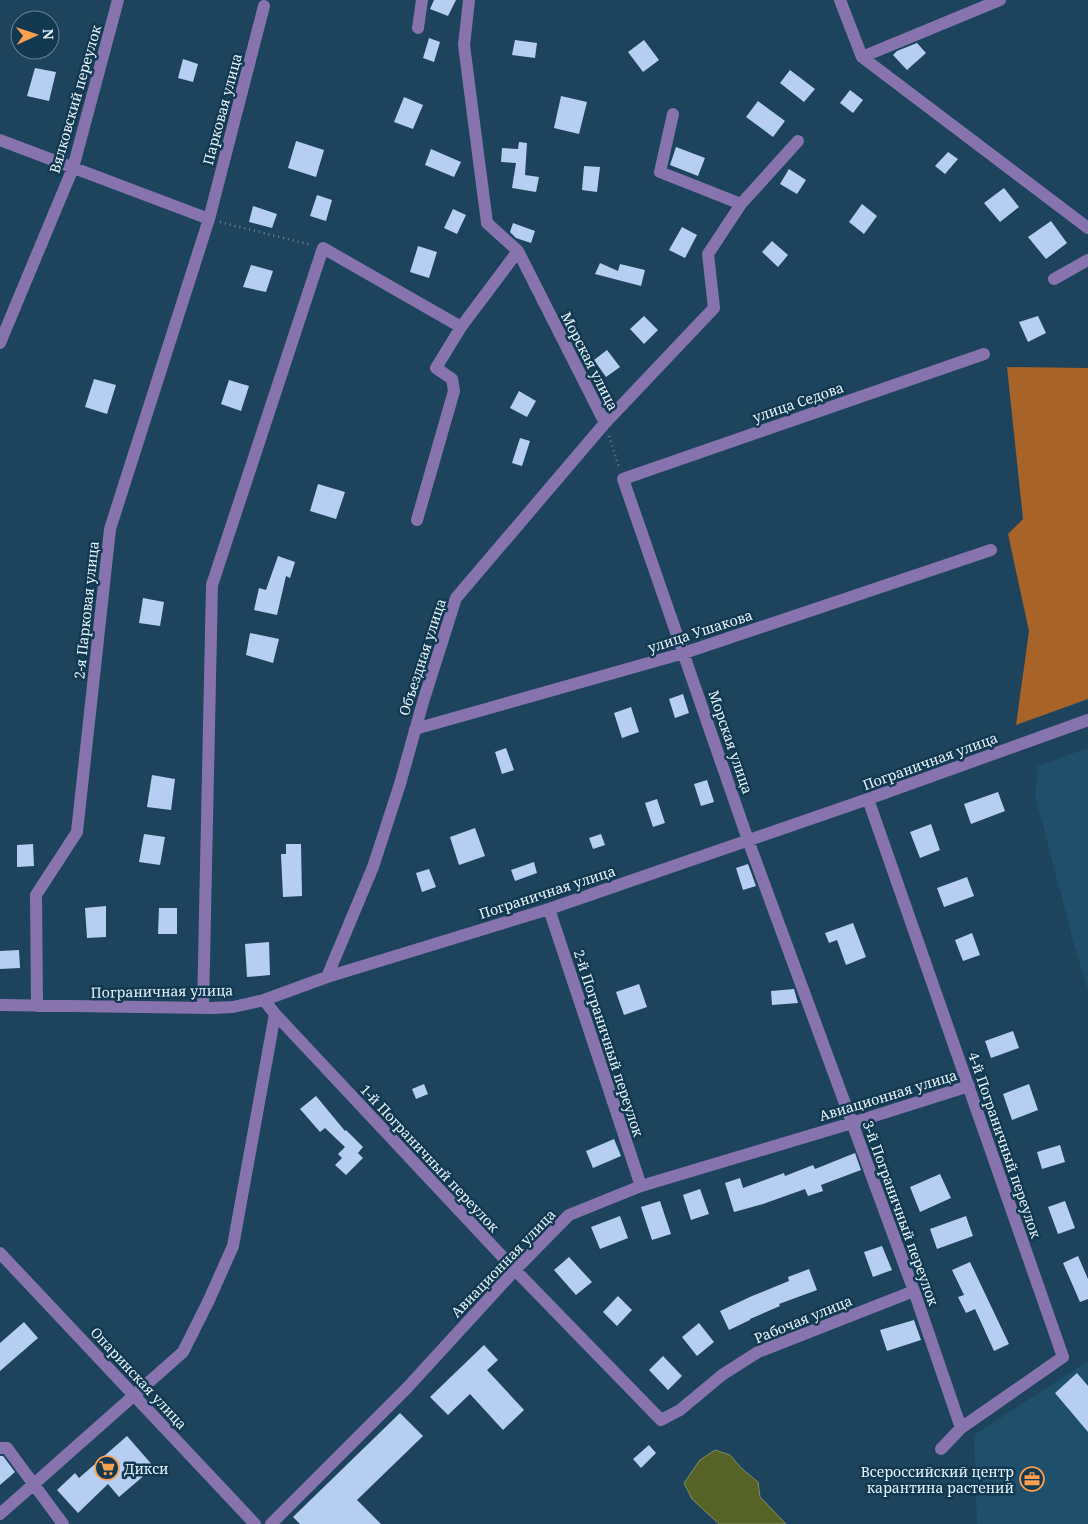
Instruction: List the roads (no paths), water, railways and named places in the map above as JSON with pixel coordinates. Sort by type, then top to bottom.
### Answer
[{"type":"street","name":"Вялковский переулок","points":[[0,343],[73,168],[118,0]]},
{"type":"street","points":[[418,28],[422,0]]},
{"type":"street","points":[[417,520],[454,391],[452,378],[436,368],[461,327],[518,251],[486,223],[464,45],[469,0]]},
{"type":"street","points":[[840,0],[862,56],[1088,228]]},
{"type":"street","points":[[862,56],[1000,0]]},
{"type":"street","name":"Парковая улица","points":[[209,219],[264,6]]},
{"type":"street","points":[[673,114],[660,172],[741,204],[798,141]]},
{"type":"street","points":[[0,140],[209,219]]},
{"type":"street","name":"Объездная улица","points":[[327,976],[373,867],[456,598],[605,423],[714,308],[708,254],[741,204]]},
{"type":"street","name":"2-я Парковая улица","points":[[37,1006],[36,895],[77,832],[110,530],[209,219]]},
{"type":"street","points":[[203,1008],[212,585],[323,248],[461,327]]},
{"type":"street","name":"Морская улица","points":[[518,251],[605,423]]},
{"type":"street","points":[[1054,279],[1088,260]]},
{"type":"street","name":"улица Седова","points":[[623,479],[984,354]]},
{"type":"street","name":"Морская улица","points":[[623,479],[748,840]]},
{"type":"street","name":"улица Ушакова","points":[[415,729],[684,653],[990,550]]},
{"type":"street","name":"Пограничная улица","points":[[0,1005],[203,1008],[233,1007],[264,1000],[327,976],[549,909],[868,799],[1088,720]]},
{"type":"street","name":"4-й Пограничный переулок","points":[[868,799],[1063,1358],[961,1428],[941,1449]]},
{"type":"street","name":"3-й Пограничный переулок","points":[[748,840],[914,1291],[961,1428]]},
{"type":"street","name":"2-й Пограничный переулок","points":[[549,909],[641,1186]]},
{"type":"street","name":"1-й Пограничный переулок","points":[[264,1000],[515,1270],[661,1420]]},
{"type":"street","points":[[0,1514],[183,1352],[233,1246],[275,1014]]},
{"type":"street","name":"Авиационная улица","points":[[271,1524],[407,1388],[515,1270],[569,1215],[641,1186],[968,1086]]},
{"type":"street","name":"Опаринская улица","points":[[0,1252],[256,1524]]},
{"type":"street","name":"Рабочая улица","points":[[661,1420],[680,1410],[722,1375],[758,1352],[914,1291]]},
{"type":"street","points":[[0,1448],[7,1448],[63,1524]]},
{"type":"place","name":"Дикси","points":[[107,1468]]},
{"type":"place","name":"Всероссийский центр карантина растений","points":[[1032,1479]]}]
